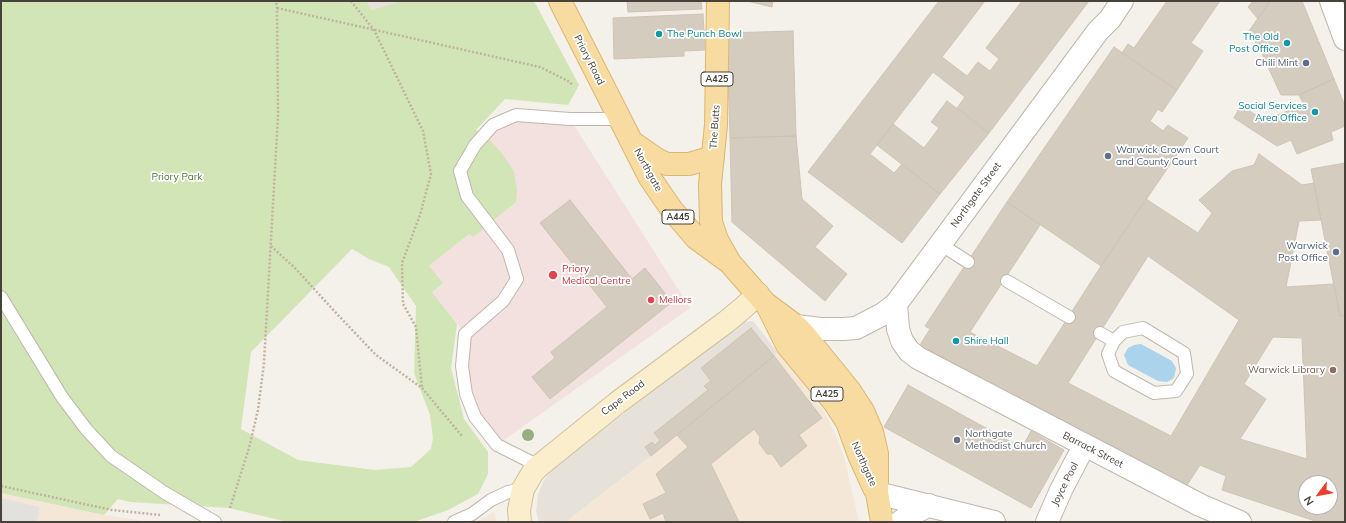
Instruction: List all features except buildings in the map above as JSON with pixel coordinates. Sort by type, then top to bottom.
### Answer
[{"type":"main road","name":"Priory Road","points":[[560,1],[619,119]]},
{"type":"main road","name":"The Butts","points":[[712,157],[716,125],[718,1]]},
{"type":"main road","name":"Northgate","points":[[619,119],[634,144],[650,178],[672,210],[696,238],[730,262]]},
{"type":"main road","name":"Northgate","points":[[634,144],[658,160],[667,164],[688,164],[712,157],[710,184],[711,222],[717,240],[730,262],[761,298],[796,326],[850,391],[863,411],[872,432],[877,454],[877,493]]},
{"type":"main road","name":"Northgate","points":[[761,298],[787,345],[834,402],[847,422],[859,455],[877,493]]},
{"type":"main road","name":"A425","points":[[877,493],[882,522]]},
{"type":"street","name":"Northgate Street","points":[[796,326],[820,330],[856,328],[883,314],[896,304],[1098,31],[1110,19],[1122,1]]},
{"type":"street","points":[[1331,1],[1345,39]]},
{"type":"street","name":"Cape Road","points":[[520,522],[519,510],[523,489],[533,472],[539,466],[617,402],[743,308],[761,298]]},
{"type":"street","name":"Barrack Street","points":[[896,304],[898,329],[902,341],[909,351],[918,358],[1084,446],[1200,505],[1240,522]]},
{"type":"street","name":"Joyce Pool","points":[[1047,522],[1061,490],[1084,446]]},
{"type":"street","points":[[877,493],[994,522]]},
{"type":"street","points":[[900,522],[908,516],[929,506]]},
{"type":"lane","points":[[539,466],[497,445],[475,417],[466,394],[462,366],[465,334],[503,301],[517,279],[508,250],[467,196],[460,171],[475,145],[493,125],[516,115],[570,119],[619,119]]},
{"type":"lane","points":[[940,244],[968,262]]},
{"type":"lane","points":[[1007,281],[1069,317]]},
{"type":"lane","points":[[1,297],[62,397],[86,429],[111,456],[165,493],[215,522]]},
{"type":"lane","points":[[1143,328],[1184,353],[1187,374],[1176,391],[1154,393],[1114,371],[1108,354],[1114,340],[1123,332],[1143,328]]},
{"type":"lane","points":[[1100,333],[1114,340]]},
{"type":"lane","points":[[454,522],[472,514],[491,500],[523,489]]},
{"type":"path","points":[[228,515],[249,448],[258,410],[264,363],[278,116],[278,8],[276,1]]},
{"type":"path","points":[[351,1],[374,30],[423,131],[431,174],[420,215],[402,263],[403,304],[416,327],[422,388]]},
{"type":"path","points":[[278,8],[540,67],[570,82],[575,88]]},
{"type":"path","points":[[270,245],[295,268],[336,314],[376,355],[422,388],[460,434],[466,439]]},
{"type":"path","points":[[1,486],[112,510],[166,516]]},
{"type":"shaded area","points":[[367,1],[402,1],[371,10]]},
{"type":"shaded area","name":"Priory Medical Centre","points":[[516,115],[570,119],[690,308],[497,445],[466,394],[465,334],[432,292],[429,266],[469,234],[475,145]]},
{"type":"shaded area","points":[[753,321],[778,353],[651,456],[566,522],[539,522],[536,511],[538,495],[543,482],[552,469],[742,322]]},
{"type":"shaded area","points":[[778,353],[824,411],[834,431],[844,457],[859,522],[566,522],[651,456]]},
{"type":"shaded area","points":[[1,493],[104,515],[150,522],[1,522]]},
{"type":"shaded area","points":[[1,498],[40,507],[37,522],[1,522]]},
{"type":"shaded area","points":[[494,512],[497,522],[475,522],[478,521]]},
{"type":"green space","name":"Priory Park","points":[[1,1],[367,1],[371,10],[402,1],[534,1],[579,85],[568,105],[505,99],[476,130],[488,138],[500,151],[514,171],[517,190],[516,202],[473,237],[469,234],[429,266],[443,283],[432,292],[457,324],[451,368],[464,419],[488,452],[488,474],[478,494],[448,510],[414,522],[288,522],[229,508],[130,502],[118,499],[104,515],[1,493]],"holes":[[[352,249],[369,259],[389,267],[416,306],[414,373],[430,415],[433,438],[431,449],[411,467],[375,470],[298,460],[241,429],[251,352]]]},
{"type":"water","points":[[1141,344],[1172,361],[1176,368],[1174,378],[1167,382],[1158,381],[1128,365],[1124,355],[1128,348]]},
{"type":"place","name":"The Punch Bowl","points":[[659,34]]},
{"type":"place","name":"The Old Post Office","points":[[1287,43]]},
{"type":"place","name":"Chili Mint","points":[[1306,63]]},
{"type":"place","name":"Social Services Area Office","points":[[1315,112]]},
{"type":"place","name":"Warwick Crown Court and County Court","points":[[1108,156]]},
{"type":"place","name":"Warwick Post Office","points":[[1336,252]]},
{"type":"place","name":"Priory Medical Centre","points":[[553,275]]},
{"type":"place","name":"Mellors","points":[[651,300]]},
{"type":"place","name":"Shire Hall","points":[[956,341]]},
{"type":"place","name":"Warwick Library","points":[[1333,370]]},
{"type":"place","name":"Northgate Methodist Church","points":[[957,440]]}]
